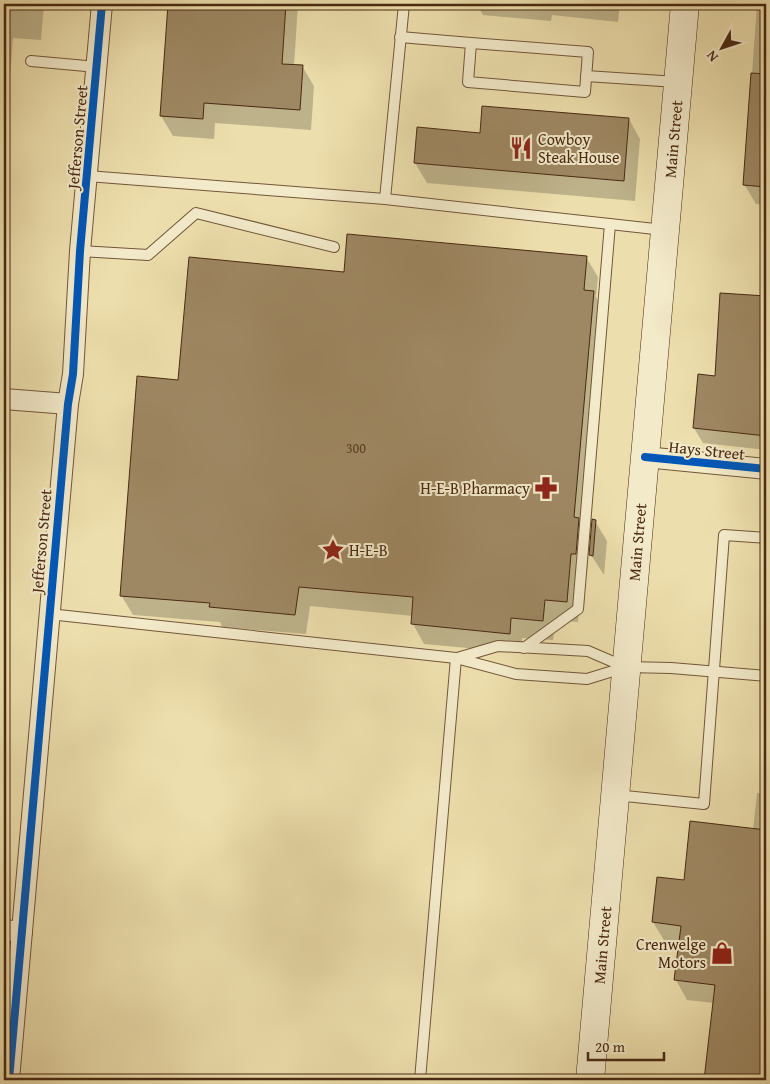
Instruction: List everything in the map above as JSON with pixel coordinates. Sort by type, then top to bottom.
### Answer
[{"type":"main road","name":"Main Street","points":[[590,1080],[685,4]]},
{"type":"street","name":"Jefferson Street","points":[[9,1080],[13,931],[49,614],[68,404],[73,374],[80,251],[102,4]]},
{"type":"street","points":[[4,399],[68,404]]},
{"type":"street","name":"Hays Street","points":[[645,457],[766,469]]},
{"type":"lane","points":[[385,199],[404,4]]},
{"type":"lane","points":[[400,37],[588,52],[585,92],[468,82],[471,43]]},
{"type":"lane","points":[[31,61],[97,67]]},
{"type":"lane","points":[[586,76],[678,82]]},
{"type":"lane","points":[[88,176],[385,199],[665,230]]},
{"type":"lane","points":[[80,251],[148,255],[196,213],[334,247]]},
{"type":"lane","points":[[524,648],[578,609],[610,224]]},
{"type":"lane","points":[[615,795],[704,804],[724,535],[766,538]]},
{"type":"lane","points":[[49,614],[456,658],[516,674],[586,679],[626,667]]},
{"type":"lane","points":[[456,658],[498,646],[588,652],[626,667],[714,671],[766,676]]},
{"type":"lane","points":[[420,1080],[456,658]]},
{"type":"building","points":[[168,4],[286,4],[282,64],[303,65],[300,110],[204,103],[203,119],[160,116]]},
{"type":"building","points":[[751,73],[766,74],[766,187],[743,185]]},
{"type":"building","name":"Cowboy Steak House","points":[[482,106],[629,118],[624,181],[414,163],[417,127],[480,133]]},
{"type":"building","name":"H-E-B","points":[[347,234],[587,256],[584,290],[594,291],[574,517],[579,518],[576,554],[571,554],[567,602],[545,600],[543,621],[511,618],[510,634],[411,624],[413,597],[299,587],[295,615],[209,607],[210,603],[120,596],[137,376],[178,380],[189,257],[344,272]]},
{"type":"building","points":[[720,293],[766,296],[766,436],[693,428],[698,374],[715,376]]},
{"type":"building","points":[[592,519],[596,520],[593,556],[589,555]]},
{"type":"building","name":"Crenwelge Motors","points":[[690,821],[766,830],[766,1080],[704,1080],[715,985],[674,980],[681,926],[652,922],[657,877],[684,880]]},
{"type":"cycle path","points":[[9,1080],[68,404],[73,374],[80,251],[102,4]]},
{"type":"cycle path","points":[[645,457],[766,469]]},
{"type":"place","name":"Cowboy Steak House","points":[[521,148]]},
{"type":"place","name":"H-E-B Pharmacy","points":[[546,488]]},
{"type":"place","name":"H-E-B","points":[[333,550]]},
{"type":"place","name":"Crenwelge Motors","points":[[722,953]]}]
